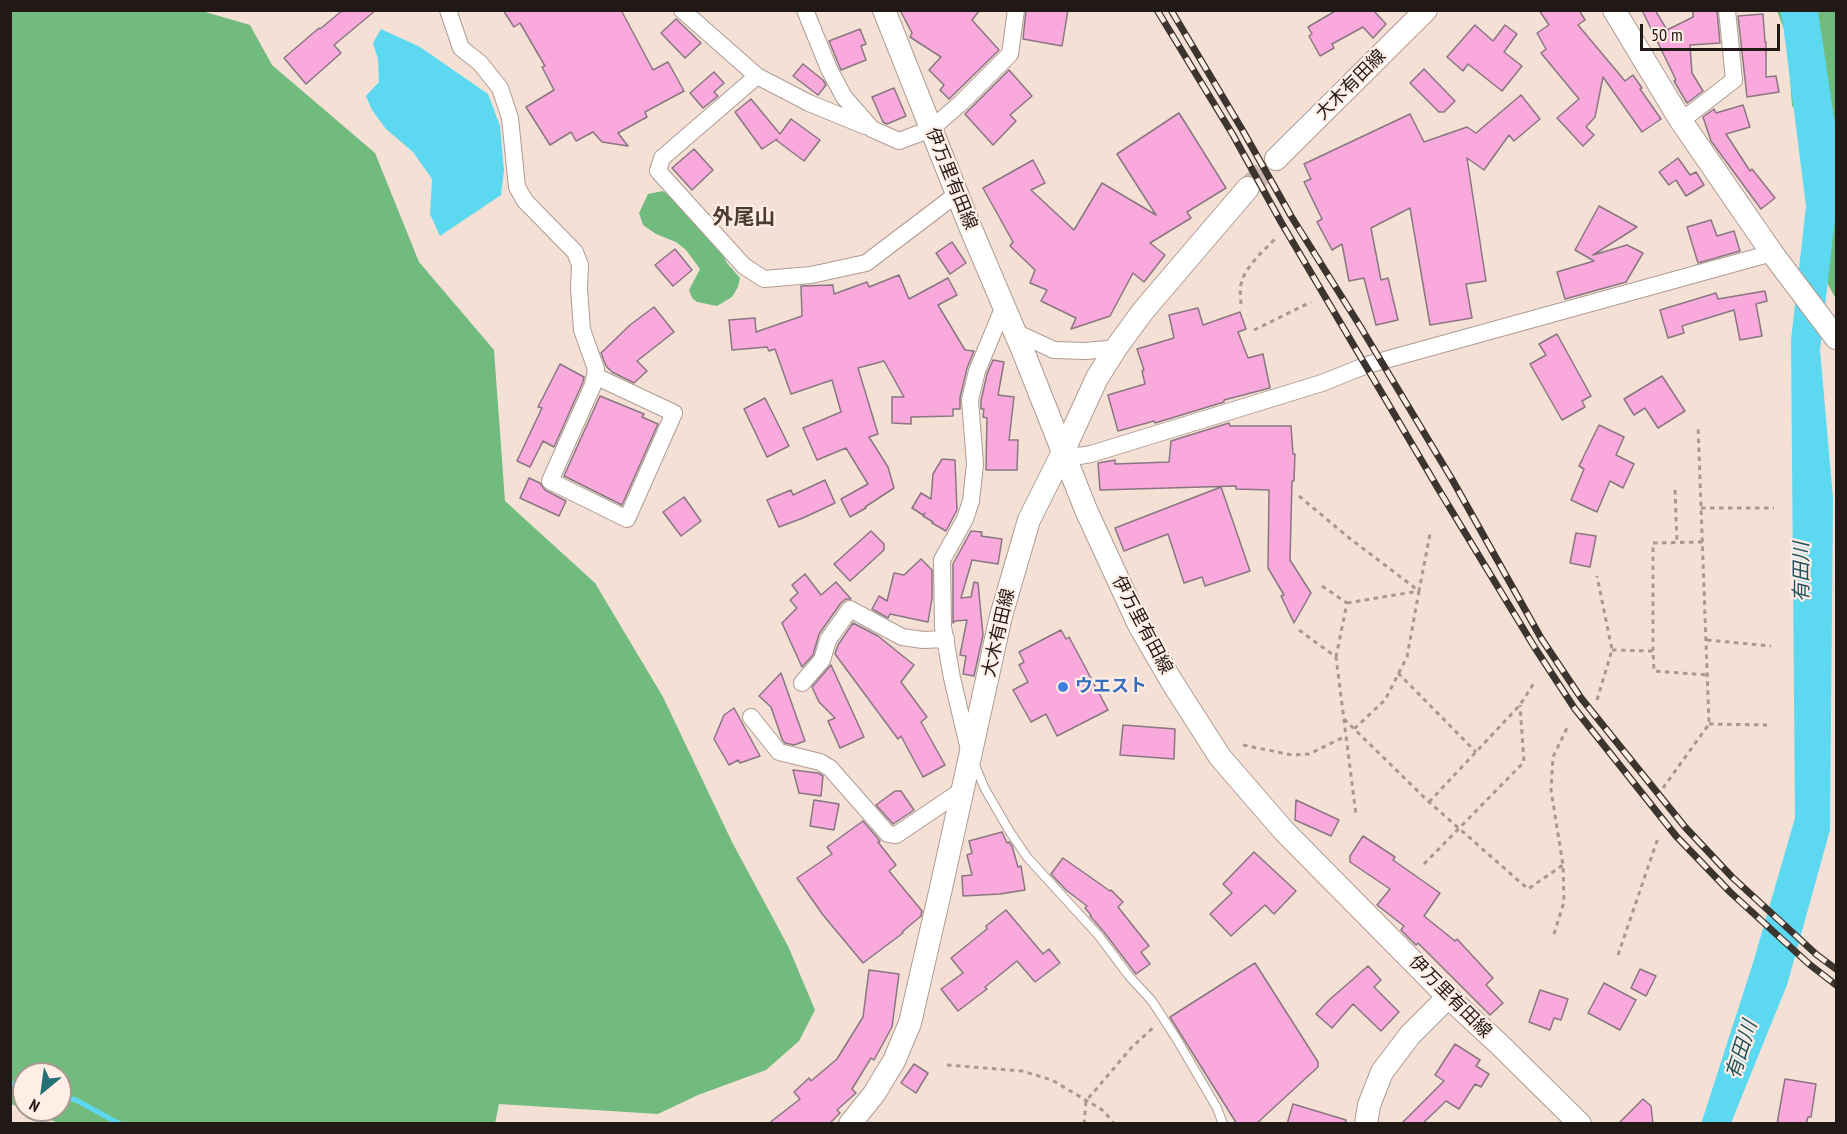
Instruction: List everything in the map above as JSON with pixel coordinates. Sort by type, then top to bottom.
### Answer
[{"type":"main road","name":"伊万里有田線","points":[[884,10],[1091,520],[1139,625],[1172,682],[1220,757],[1284,831],[1448,997],[1580,1124]]},
{"type":"main road","name":"大木有田線","points":[[1276,159],[1426,10]]},
{"type":"main road","points":[[1614,10],[1681,121],[1772,253],[1836,338]]},
{"type":"main road","name":"大木有田線","points":[[850,1123],[874,1094],[894,1061],[910,1023],[1002,616],[1017,556],[1029,520],[1097,378],[1116,348],[1143,311],[1248,188]]},
{"type":"main road","points":[[1366,1124],[1369,1106],[1382,1072],[1410,1035],[1448,997]]},
{"type":"street","points":[[448,10],[461,48],[480,63],[500,88],[510,118],[517,187],[525,201],[575,252],[580,265],[582,330],[596,369],[593,385],[550,481],[627,519],[674,413],[595,376]]},
{"type":"street","points":[[682,10],[757,76],[809,103],[899,141],[931,129],[1010,54],[1016,10]]},
{"type":"street","points":[[805,10],[829,69],[844,97],[872,129]]},
{"type":"street","points":[[1681,121],[1734,80],[1727,10]]},
{"type":"street","points":[[757,76],[662,158],[658,171],[744,266],[764,279],[811,274],[866,263],[957,194]]},
{"type":"street","points":[[1063,452],[1079,456],[1091,454],[1311,386],[1367,365],[1772,253]]},
{"type":"street","points":[[971,757],[952,678],[946,639],[943,616],[942,560],[965,519],[971,501],[975,464],[970,400],[977,370],[1004,306]]},
{"type":"street","points":[[1015,332],[1054,350],[1086,351],[1116,348]]},
{"type":"street","points":[[802,683],[822,660],[828,640],[850,609],[902,637],[922,640],[946,639]]},
{"type":"street","points":[[751,717],[779,752],[820,762],[830,768],[888,834],[896,835],[964,789]]},
{"type":"lane","points":[[971,757],[985,789],[1015,841],[1062,898],[1099,936],[1129,976],[1152,1001],[1217,1108],[1222,1124]]},
{"type":"path","points":[[1241,304],[1240,287],[1245,273],[1276,238]]},
{"type":"path","points":[[1254,330],[1311,302]]},
{"type":"path","points":[[1663,788],[1709,724],[1698,424]]},
{"type":"path","points":[[1675,490],[1677,543]]},
{"type":"path","points":[[1299,496],[1419,591]]},
{"type":"path","points":[[1701,508],[1774,508]]},
{"type":"path","points":[[1354,729],[1385,700],[1407,657],[1431,534]]},
{"type":"path","points":[[1703,542],[1653,543],[1653,651],[1654,671],[1707,675]]},
{"type":"path","points":[[1597,576],[1612,650],[1597,700]]},
{"type":"path","points":[[1322,586],[1347,603],[1419,591]]},
{"type":"path","points":[[1347,603],[1336,657],[1356,815]]},
{"type":"path","points":[[1299,630],[1336,657]]},
{"type":"path","points":[[1706,640],[1771,646]]},
{"type":"path","points":[[1612,650],[1653,651]]},
{"type":"path","points":[[1398,673],[1476,752]]},
{"type":"path","points":[[1429,802],[1520,705],[1534,683]]},
{"type":"path","points":[[1424,864],[1524,762],[1520,705]]},
{"type":"path","points":[[1344,719],[1458,829],[1528,889],[1563,865]]},
{"type":"path","points":[[1709,724],[1767,725]]},
{"type":"path","points":[[1554,934],[1564,902],[1563,865],[1551,790],[1553,757],[1569,726]]},
{"type":"path","points":[[1243,745],[1292,754],[1309,754],[1346,736]]},
{"type":"path","points":[[1618,955],[1658,838]]},
{"type":"path","points":[[1084,1124],[1086,1101],[1132,1047],[1156,1024]]},
{"type":"path","points":[[946,1065],[1022,1071],[1052,1080],[1104,1111],[1114,1124]]},
{"type":"green space","points":[[10,11],[202,11],[250,25],[272,65],[375,153],[419,262],[494,350],[505,501],[595,583],[663,697],[732,842],[788,946],[815,1010],[799,1041],[766,1070],[698,1095],[658,1114],[499,1104],[495,1124],[61,1124],[56,1122],[72,1122],[72,1062],[12,1062],[11,1104]]},
{"type":"green space","points":[[1777,11],[1836,11],[1836,299],[1826,281],[1821,138],[1792,106],[1787,37]]},
{"type":"green space","points":[[663,191],[677,202],[718,246],[727,263],[740,278],[732,297],[717,306],[697,302],[692,298],[689,290],[700,269],[686,250],[676,242],[656,234],[643,225],[639,213],[648,194]]},
{"type":"water","name":"有田川","points":[[1780,11],[1818,11],[1836,131],[1836,210],[1820,350],[1833,498],[1830,830],[1787,985],[1731,1123],[1701,1124],[1753,963],[1795,818],[1791,340],[1806,206]]},
{"type":"water","points":[[381,29],[420,47],[488,94],[500,126],[504,170],[501,195],[440,236],[430,214],[432,179],[413,152],[386,129],[372,110],[366,96],[379,82],[378,59],[373,43]]},
{"type":"building","points":[[343,10],[376,10],[334,45],[341,53],[306,84],[284,58]]},
{"type":"building","points":[[503,10],[621,10],[653,70],[668,62],[684,91],[645,112],[647,117],[618,133],[628,146],[602,142],[593,132],[576,141],[571,132],[550,145],[526,107],[554,90],[542,67],[545,66],[520,23],[514,27]]},
{"type":"building","points":[[900,10],[980,10],[972,20],[999,50],[949,99],[940,90],[944,85],[929,70],[941,57],[910,37],[912,33]]},
{"type":"building","points":[[1026,10],[1068,10],[1062,46],[1023,39]]},
{"type":"building","points":[[1337,10],[1373,10],[1386,24],[1373,38],[1363,27],[1332,44],[1334,48],[1320,56],[1309,36],[1312,34],[1308,27]]},
{"type":"building","points":[[1539,10],[1579,10],[1585,20],[1578,25],[1625,81],[1633,75],[1661,119],[1642,132],[1603,77],[1595,117],[1586,127],[1594,135],[1583,146],[1557,118],[1579,99],[1541,53],[1546,49],[1537,33],[1549,25]]},
{"type":"building","points":[[1642,10],[1655,10],[1667,30],[1693,17],[1693,10],[1717,10],[1720,43],[1690,45],[1692,73],[1703,91],[1687,103],[1674,81],[1676,80]]},
{"type":"building","points":[[1763,14],[1766,77],[1776,76],[1779,92],[1747,97],[1738,16]]},
{"type":"building","points":[[676,19],[701,43],[685,58],[661,33]]},
{"type":"building","points":[[1475,25],[1493,41],[1505,25],[1517,34],[1504,52],[1522,66],[1502,91],[1468,64],[1463,71],[1447,57]]},
{"type":"building","points":[[860,29],[866,44],[861,46],[866,60],[841,70],[829,41]]},
{"type":"building","points":[[803,64],[826,85],[818,95],[793,76]]},
{"type":"building","points":[[1424,69],[1455,101],[1444,112],[1439,112],[1410,83]]},
{"type":"building","points":[[1009,70],[1032,96],[1010,115],[1016,121],[993,145],[965,114]]},
{"type":"building","points":[[714,72],[724,83],[714,92],[718,96],[703,108],[690,93]]},
{"type":"building","points":[[894,88],[906,116],[887,124],[883,122],[872,97]]},
{"type":"building","points":[[1521,95],[1540,119],[1514,141],[1509,135],[1484,170],[1467,158],[1486,281],[1466,284],[1472,318],[1430,325],[1410,208],[1371,228],[1381,280],[1388,278],[1398,320],[1376,325],[1364,278],[1349,281],[1342,244],[1332,250],[1317,222],[1322,219],[1304,182],[1311,179],[1304,164],[1410,114],[1424,142],[1467,127],[1476,133]]},
{"type":"building","points":[[751,99],[780,134],[791,119],[820,140],[804,161],[777,139],[762,149],[735,112]]},
{"type":"building","points":[[1743,105],[1750,127],[1726,134],[1750,171],[1752,169],[1775,198],[1761,209],[1711,141],[1703,117],[1714,109],[1716,113]]},
{"type":"building","points":[[1179,113],[1226,188],[1187,212],[1191,218],[1150,243],[1165,255],[1144,282],[1133,273],[1110,316],[1071,329],[1076,318],[1041,301],[1047,290],[1030,283],[1035,270],[1010,246],[1013,242],[983,188],[1033,160],[1045,183],[1031,190],[1074,230],[1102,183],[1156,215],[1117,154]]},
{"type":"building","points":[[694,149],[713,170],[692,190],[672,168]]},
{"type":"building","points":[[1678,158],[1690,175],[1696,172],[1704,185],[1686,196],[1676,180],[1669,185],[1659,172]]},
{"type":"building","points":[[1599,206],[1637,227],[1593,255],[1627,245],[1643,253],[1626,282],[1565,299],[1557,272],[1594,261],[1575,250]]},
{"type":"building","points":[[1711,220],[1717,236],[1734,231],[1740,251],[1698,263],[1687,227]]},
{"type":"building","points":[[952,242],[966,263],[950,274],[936,253]]},
{"type":"building","points":[[675,249],[692,270],[673,286],[655,265]]},
{"type":"building","points":[[899,275],[909,299],[948,278],[957,295],[938,305],[965,350],[974,351],[967,368],[960,398],[960,409],[953,409],[953,416],[911,417],[911,424],[892,423],[892,397],[904,397],[884,361],[858,368],[878,434],[869,437],[888,467],[894,488],[850,517],[841,499],[868,484],[846,448],[817,460],[803,428],[841,412],[832,380],[791,394],[775,349],[769,351],[767,347],[732,350],[729,320],[755,318],[756,332],[802,316],[801,286],[833,285],[834,294],[867,282],[869,287]]},
{"type":"building","points":[[1765,291],[1767,301],[1756,304],[1762,336],[1740,340],[1734,310],[1682,326],[1684,333],[1668,338],[1660,310],[1716,293],[1718,299]]},
{"type":"building","points":[[654,307],[674,332],[637,361],[647,371],[634,383],[612,372],[606,366],[601,353],[630,325]]},
{"type":"building","points":[[1198,308],[1203,325],[1240,312],[1246,329],[1238,332],[1248,358],[1263,354],[1270,388],[1224,400],[1224,402],[1155,423],[1154,421],[1118,431],[1108,395],[1145,384],[1142,371],[1144,370],[1137,349],[1174,338],[1169,315]]},
{"type":"building","points":[[1557,334],[1591,396],[1582,401],[1585,407],[1562,420],[1530,364],[1546,355],[1539,344]]},
{"type":"building","points":[[993,360],[1004,362],[998,395],[1014,397],[1009,440],[1018,440],[1017,470],[986,470],[987,418],[983,417],[984,409],[981,409],[981,401],[987,374]]},
{"type":"building","points":[[560,364],[584,377],[583,382],[554,447],[543,441],[530,467],[517,461],[542,408],[538,407]]},
{"type":"building","points":[[1662,376],[1685,411],[1658,428],[1645,408],[1634,415],[1624,399]]},
{"type":"building","points":[[600,396],[644,414],[642,417],[658,424],[622,505],[564,476]]},
{"type":"building","points":[[765,398],[789,446],[767,457],[744,409]]},
{"type":"building","points":[[1229,423],[1230,426],[1291,426],[1293,454],[1295,454],[1290,560],[1311,593],[1294,623],[1281,596],[1284,595],[1268,568],[1269,490],[1236,489],[1236,486],[1100,490],[1098,463],[1115,460],[1115,464],[1169,462],[1171,441]]},
{"type":"building","points":[[1599,425],[1624,437],[1616,455],[1634,464],[1623,488],[1610,481],[1597,512],[1571,500],[1584,469],[1579,466]]},
{"type":"building","points":[[942,459],[955,460],[957,510],[946,531],[923,516],[925,513],[923,515],[912,508],[921,493],[931,499],[933,474]]},
{"type":"building","points":[[529,478],[566,501],[559,516],[520,498]]},
{"type":"building","points":[[825,480],[835,503],[779,527],[767,500],[791,490],[793,495]]},
{"type":"building","points":[[1221,487],[1250,571],[1205,586],[1202,577],[1184,583],[1168,534],[1124,551],[1115,528]]},
{"type":"building","points":[[684,497],[701,521],[681,536],[663,512]]},
{"type":"building","points":[[871,531],[884,544],[884,550],[850,581],[834,564]]},
{"type":"building","points":[[971,531],[982,532],[981,536],[1002,539],[998,564],[972,560],[961,598],[971,597],[974,582],[978,583],[983,635],[974,676],[963,674],[966,656],[960,655],[967,620],[953,623],[953,564]]},
{"type":"building","points":[[1576,533],[1596,536],[1590,567],[1570,563]]},
{"type":"building","points":[[921,559],[932,570],[932,598],[928,622],[890,614],[888,618],[872,609],[879,596],[887,601],[894,573],[904,575]]},
{"type":"building","points":[[805,574],[821,595],[836,582],[851,599],[846,599],[841,603],[819,634],[813,655],[802,667],[782,623],[797,608],[790,600],[798,593],[792,585]]},
{"type":"building","points":[[853,623],[878,636],[914,665],[901,682],[927,717],[921,722],[945,765],[923,777],[901,736],[898,739],[835,654],[838,645]]},
{"type":"building","name":"ウエスト","points":[[1061,630],[1066,639],[1069,637],[1108,710],[1057,736],[1046,714],[1031,722],[1013,690],[1028,682],[1019,665],[1024,662],[1019,652]]},
{"type":"building","points":[[831,665],[864,737],[840,748],[828,721],[835,718],[819,702],[812,687]]},
{"type":"building","points":[[781,673],[805,741],[794,745],[785,743],[782,739],[771,707],[759,696]]},
{"type":"building","points":[[734,708],[760,756],[740,763],[738,760],[729,765],[714,739],[724,715]]},
{"type":"building","points":[[1123,725],[1175,729],[1174,759],[1120,755]]},
{"type":"building","points":[[793,770],[818,773],[823,776],[821,796],[799,793]]},
{"type":"building","points":[[895,791],[901,791],[914,810],[893,824],[876,805]]},
{"type":"building","points":[[814,800],[839,804],[834,830],[810,826]]},
{"type":"building","points":[[1296,800],[1339,820],[1331,836],[1295,820]]},
{"type":"building","points":[[863,821],[896,865],[889,871],[922,911],[921,916],[903,933],[863,963],[823,915],[797,878],[832,854],[827,847]]},
{"type":"building","points":[[1002,832],[1007,843],[1009,842],[1012,846],[1018,867],[1021,866],[1025,890],[963,896],[962,876],[972,875],[967,855],[972,853],[969,841]]},
{"type":"building","points":[[1363,836],[1395,857],[1393,860],[1440,893],[1424,916],[1455,941],[1457,939],[1493,978],[1486,985],[1503,1003],[1490,1015],[1418,943],[1416,945],[1401,930],[1404,926],[1377,905],[1390,889],[1350,862],[1350,856]]},
{"type":"building","points":[[1254,852],[1296,891],[1274,914],[1265,905],[1231,936],[1210,914],[1232,893],[1223,884]]},
{"type":"building","points":[[1063,858],[1111,890],[1123,902],[1118,907],[1149,946],[1141,952],[1150,964],[1136,974],[1090,916],[1085,908],[1087,906],[1066,890],[1051,874]]},
{"type":"building","points":[[1006,910],[1043,954],[1049,949],[1060,963],[1035,982],[1017,961],[985,987],[987,989],[958,1011],[941,989],[963,973],[951,958],[987,929],[986,926]]},
{"type":"building","points":[[1255,963],[1318,1062],[1318,1067],[1256,1124],[1237,1124],[1170,1017]]},
{"type":"building","points":[[1368,966],[1381,980],[1374,987],[1399,1012],[1381,1031],[1353,1004],[1332,1028],[1316,1014]]},
{"type":"building","points":[[1640,969],[1656,976],[1646,996],[1631,988]]},
{"type":"building","points":[[869,970],[899,974],[892,1027],[874,1060],[871,1058],[852,1089],[856,1093],[837,1110],[840,1113],[829,1124],[768,1124],[800,1099],[794,1092],[809,1078],[811,1081],[837,1059],[863,1017]]},
{"type":"building","points":[[1604,983],[1636,1000],[1620,1030],[1588,1013]]},
{"type":"building","points":[[1540,990],[1568,999],[1561,1020],[1554,1018],[1550,1030],[1529,1022]]},
{"type":"building","points":[[1455,1044],[1480,1060],[1476,1066],[1489,1074],[1481,1087],[1475,1084],[1459,1109],[1446,1101],[1422,1124],[1401,1124],[1444,1081],[1435,1075]]},
{"type":"building","points":[[914,1064],[928,1073],[916,1093],[901,1083]]},
{"type":"building","points":[[1785,1079],[1816,1084],[1811,1117],[1808,1117],[1806,1124],[1777,1124]]},
{"type":"building","points":[[1643,1099],[1651,1106],[1653,1124],[1618,1124]]},
{"type":"building","points":[[1293,1104],[1346,1120],[1345,1124],[1287,1124]]},
{"type":"waterway","points":[[72,1099],[120,1124]]},
{"type":"tunnel","points":[[1248,188],[1276,159]]},
{"type":"railway","points":[[1157,10],[1233,135],[1281,222],[1439,490],[1575,709],[1676,836],[1730,892],[1809,964],[1836,985]]},
{"type":"railway","points":[[1171,10],[1291,216],[1453,481],[1541,638],[1581,698],[1685,827],[1732,877],[1817,955],[1836,969]]},
{"type":"place","name":"ウエスト","points":[[1063,687]]},
{"type":"district","name":"外尾山","points":[[744,218]]}]
